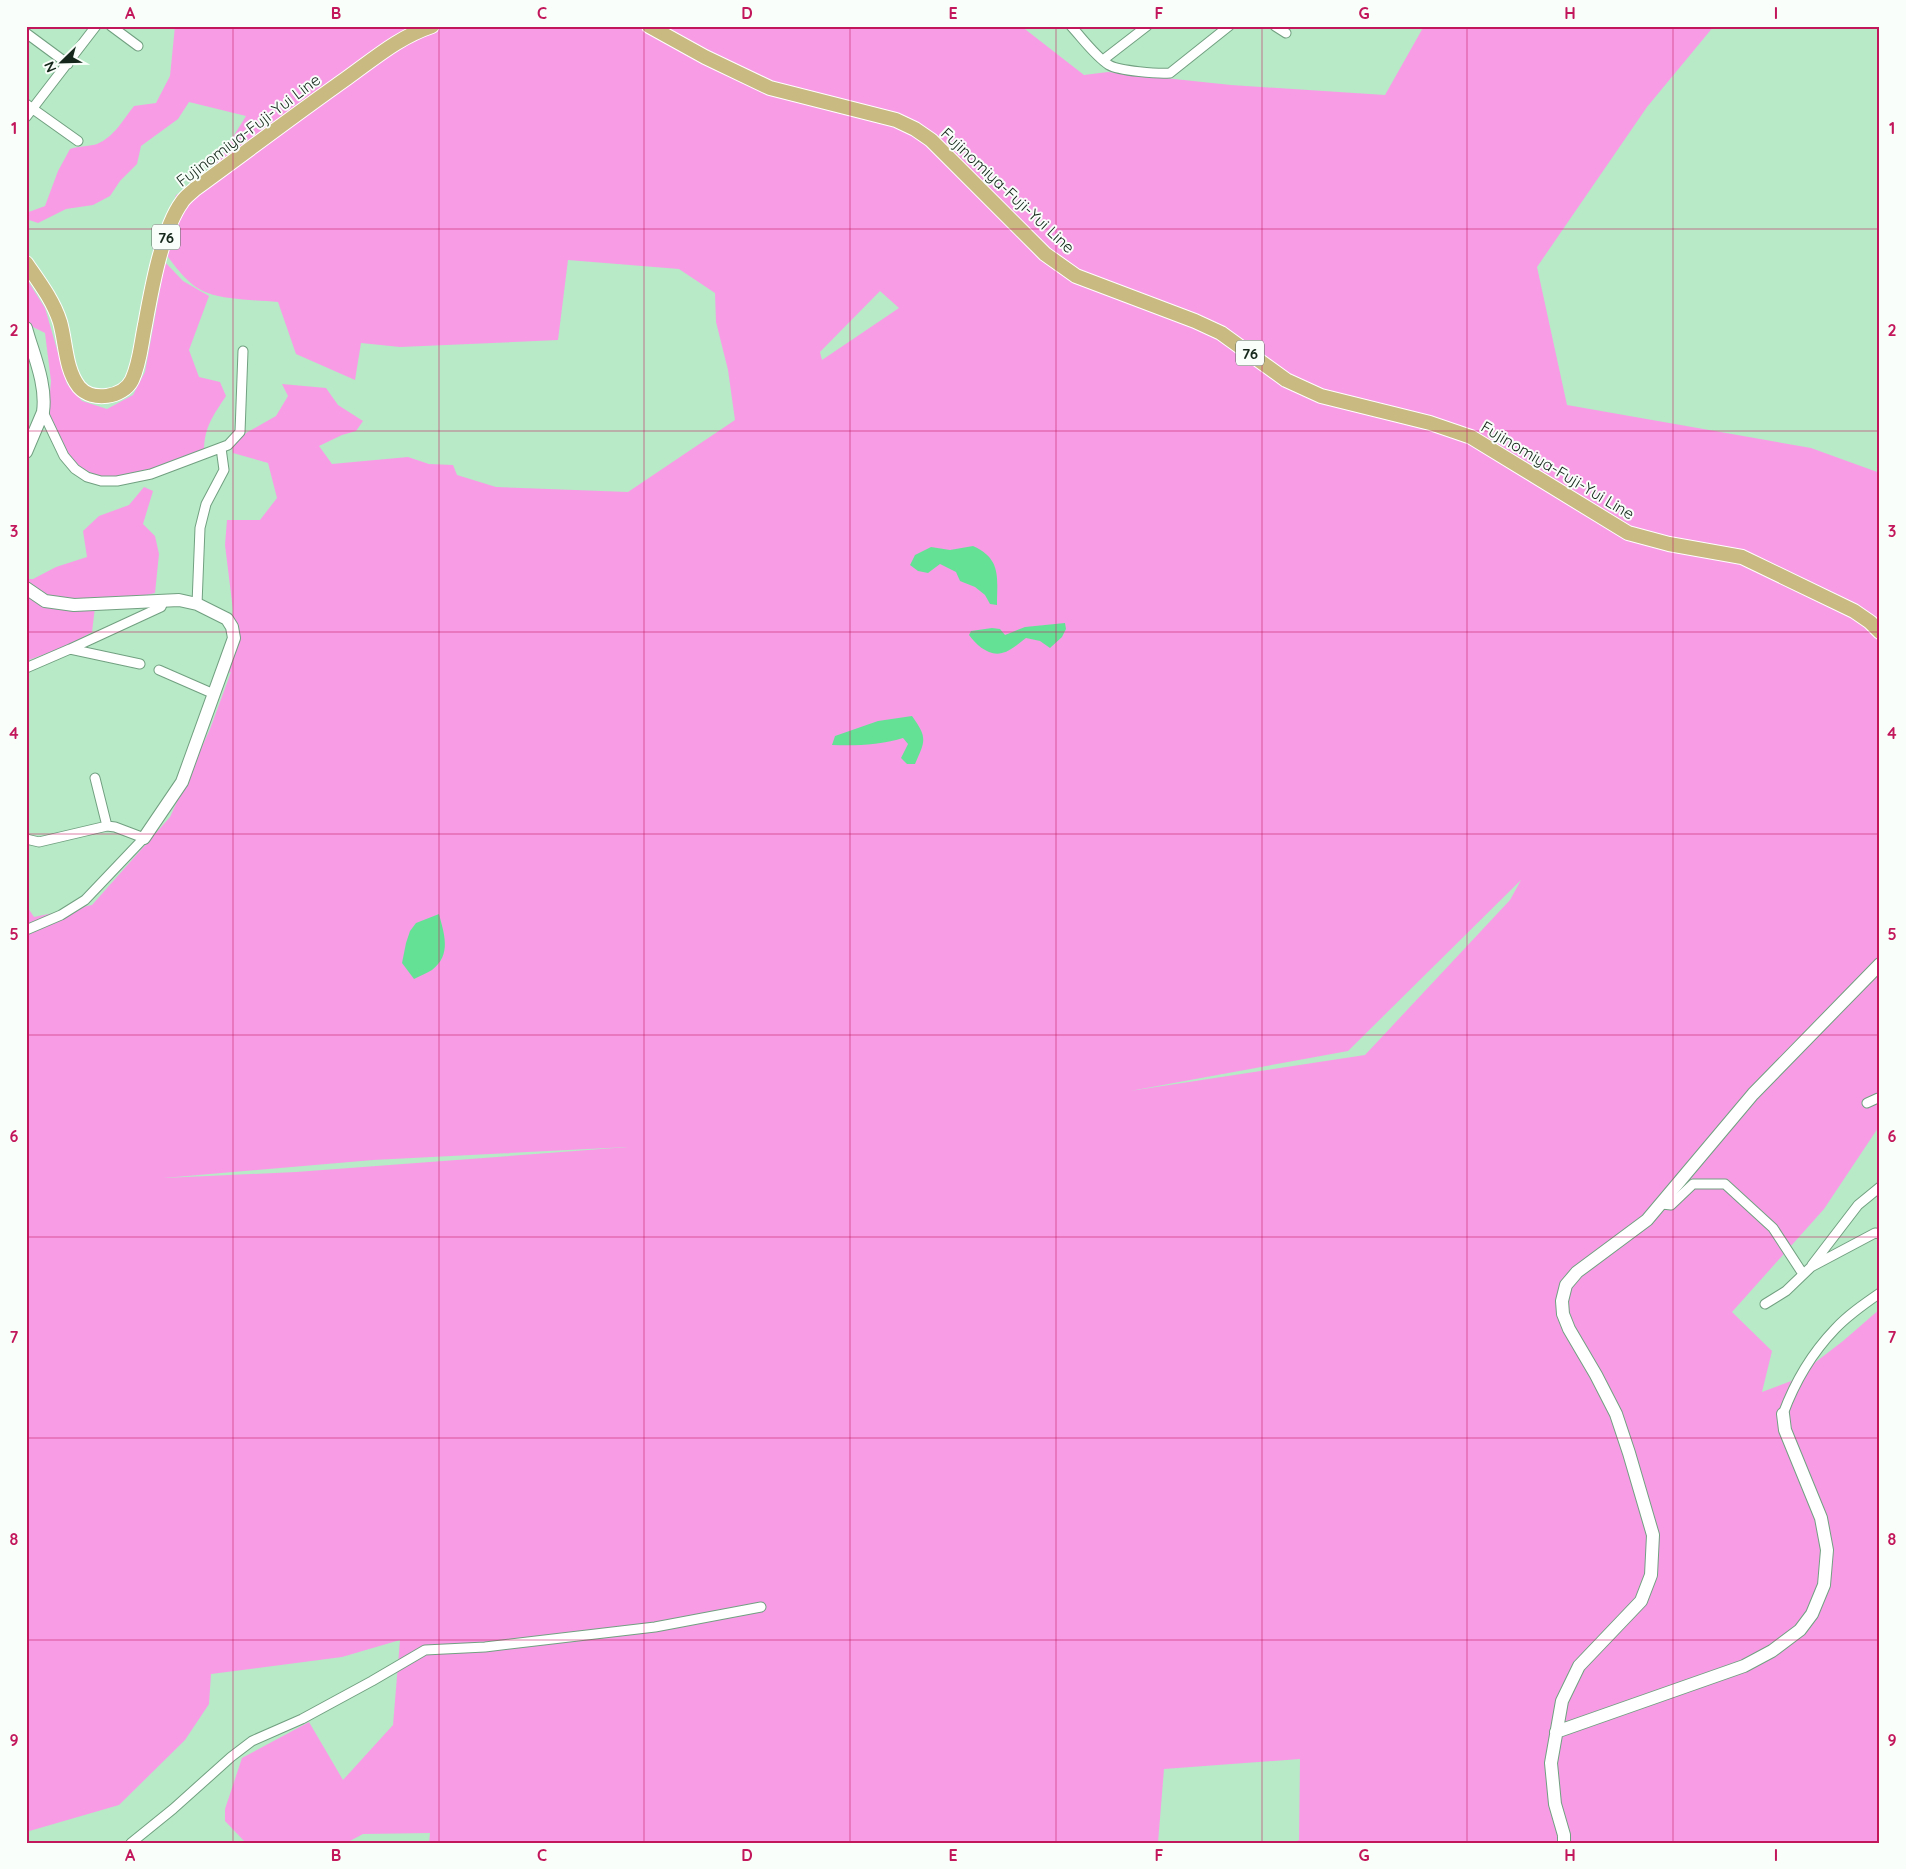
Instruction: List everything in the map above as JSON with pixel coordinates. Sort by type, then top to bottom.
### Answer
[{"type":"main road","name":"Fujinomiya-Fuji-Yui Line","points":[[26,263],[53,306],[60,322],[74,379],[81,389],[93,395],[108,396],[121,391],[131,382],[139,359],[157,264],[168,228],[182,202],[195,189],[265,136],[393,43],[432,26]]},
{"type":"main road","name":"Fujinomiya-Fuji-Yui Line","points":[[649,26],[705,57],[770,88],[896,120],[914,128],[931,140],[1045,254],[1076,276],[1186,317],[1221,333],[1286,380],[1321,396],[1430,423],[1471,437],[1628,533],[1669,544],[1742,557],[1854,612],[1870,622],[1880,632]]},
{"type":"street","points":[[26,117],[30,106],[68,64],[96,26]]},
{"type":"street","points":[[111,26],[138,46]]},
{"type":"street","points":[[1072,26],[1103,60],[1112,66],[1160,74],[1170,73],[1229,26]]},
{"type":"street","points":[[1103,60],[1147,26]]},
{"type":"street","points":[[1275,26],[1286,33]]},
{"type":"street","points":[[26,33],[68,64]]},
{"type":"street","points":[[30,106],[78,142]]},
{"type":"street","points":[[26,328],[44,394],[44,412],[26,452]]},
{"type":"street","points":[[44,412],[64,456],[75,469],[87,477],[101,481],[151,474],[228,446],[240,432],[243,351]]},
{"type":"street","points":[[196,604],[200,528],[206,504],[224,470],[221,448]]},
{"type":"street","points":[[26,588],[45,601],[74,605],[164,600],[179,600],[196,604],[227,619],[232,627],[234,638],[182,782],[144,838],[85,900],[61,914],[26,930]]},
{"type":"street","points":[[26,668],[161,607],[164,600]]},
{"type":"street","points":[[70,649],[140,664]]},
{"type":"street","points":[[159,670],[214,694]]},
{"type":"street","points":[[95,778],[107,826]]},
{"type":"street","points":[[26,839],[39,842],[107,826],[115,826],[144,838]]},
{"type":"street","points":[[1564,1843],[1564,1835],[1556,1804],[1551,1763],[1562,1701],[1579,1666],[1641,1601],[1651,1575],[1653,1535],[1616,1414],[1596,1375],[1569,1330],[1563,1314],[1562,1300],[1566,1285],[1577,1272],[1647,1220],[1662,1204],[1702,1152],[1754,1094],[1880,964]]},
{"type":"street","points":[[1867,1103],[1878,1098],[1880,1100]]},
{"type":"street","points":[[1662,1204],[1671,1205],[1692,1184],[1725,1184],[1773,1228],[1803,1274]]},
{"type":"street","points":[[1765,1304],[1786,1291],[1811,1267],[1858,1205],[1880,1187]]},
{"type":"street","points":[[1811,1267],[1875,1233],[1880,1234]]},
{"type":"street","points":[[1556,1732],[1744,1666],[1772,1652],[1800,1630],[1812,1614],[1824,1585],[1827,1550],[1822,1518],[1784,1430],[1783,1414],[1793,1390],[1826,1339],[1835,1328],[1880,1293]]},
{"type":"street","points":[[131,1843],[173,1809],[231,1757],[252,1742],[302,1719],[425,1650],[485,1647],[655,1627],[761,1607]]},
{"type":"shaded area","points":[[175,26],[1021,26],[1084,75],[1108,72],[1231,85],[1385,95],[1424,26],[1714,26],[1647,107],[1537,267],[1567,405],[1811,448],[1880,473],[1880,1125],[1824,1209],[1732,1312],[1772,1351],[1762,1392],[1791,1381],[1843,1341],[1880,1309],[1880,1843],[1292,1843],[1299,1840],[1300,1759],[1164,1769],[1158,1843],[429,1843],[430,1833],[363,1834],[346,1843],[246,1843],[225,1821],[225,1809],[242,1758],[309,1722],[343,1780],[393,1725],[400,1640],[342,1657],[211,1674],[209,1704],[185,1740],[119,1805],[26,1832],[26,905],[34,917],[92,905],[170,817],[210,729],[231,672],[229,673],[233,610],[225,545],[227,520],[260,520],[277,498],[268,463],[233,453],[232,441],[276,416],[288,396],[282,384],[326,388],[338,405],[363,421],[356,431],[342,435],[319,446],[332,464],[408,457],[429,464],[453,465],[457,475],[496,487],[628,492],[735,420],[728,370],[716,322],[715,293],[679,269],[568,260],[558,340],[400,347],[361,343],[355,380],[296,354],[278,302],[224,297],[201,290],[182,275],[163,250],[176,195],[205,182],[246,116],[189,102],[178,119],[141,146],[137,164],[120,181],[110,196],[93,205],[66,209],[38,223],[26,219],[26,213],[45,206],[58,171],[70,149],[94,145],[103,141],[118,128],[134,106],[156,103],[170,76]],"holes":[[[880,291],[899,308],[822,360],[820,352]],[[1521,880],[1510,900],[1365,1055],[1130,1091],[1348,1051]],[[628,1147],[296,1172],[164,1178],[373,1160]]]},
{"type":"shaded area","points":[[165,262],[183,281],[209,296],[189,350],[199,377],[220,382],[226,396],[213,416],[204,443],[204,452],[172,465],[113,479],[93,474],[73,463],[60,443],[48,416],[51,381],[45,333],[29,325],[26,313],[26,278],[45,308],[67,384],[82,401],[107,409],[133,395],[145,372]]},
{"type":"shaded area","points":[[144,487],[153,491],[143,524],[155,536],[159,554],[155,593],[95,607],[92,632],[67,646],[26,661],[26,579],[33,579],[56,567],[87,557],[83,531],[99,516],[129,505]]},
{"type":"shaded area","points":[[973,546],[989,557],[996,570],[997,605],[990,604],[985,595],[975,587],[960,581],[956,572],[940,564],[928,573],[918,571],[910,565],[915,555],[931,547],[950,550]]},
{"type":"shaded area","points":[[1065,623],[1066,629],[1062,637],[1050,648],[1040,641],[1026,638],[1009,651],[997,654],[988,652],[979,646],[969,635],[971,631],[992,628],[1000,629],[1005,635],[1025,627]]},
{"type":"shaded area","points":[[912,716],[923,735],[923,745],[915,764],[907,764],[901,758],[908,744],[903,738],[868,744],[832,745],[835,736],[878,721]]},
{"type":"shaded area","points":[[439,914],[445,944],[442,958],[432,970],[414,979],[402,963],[410,931],[416,923]]}]
